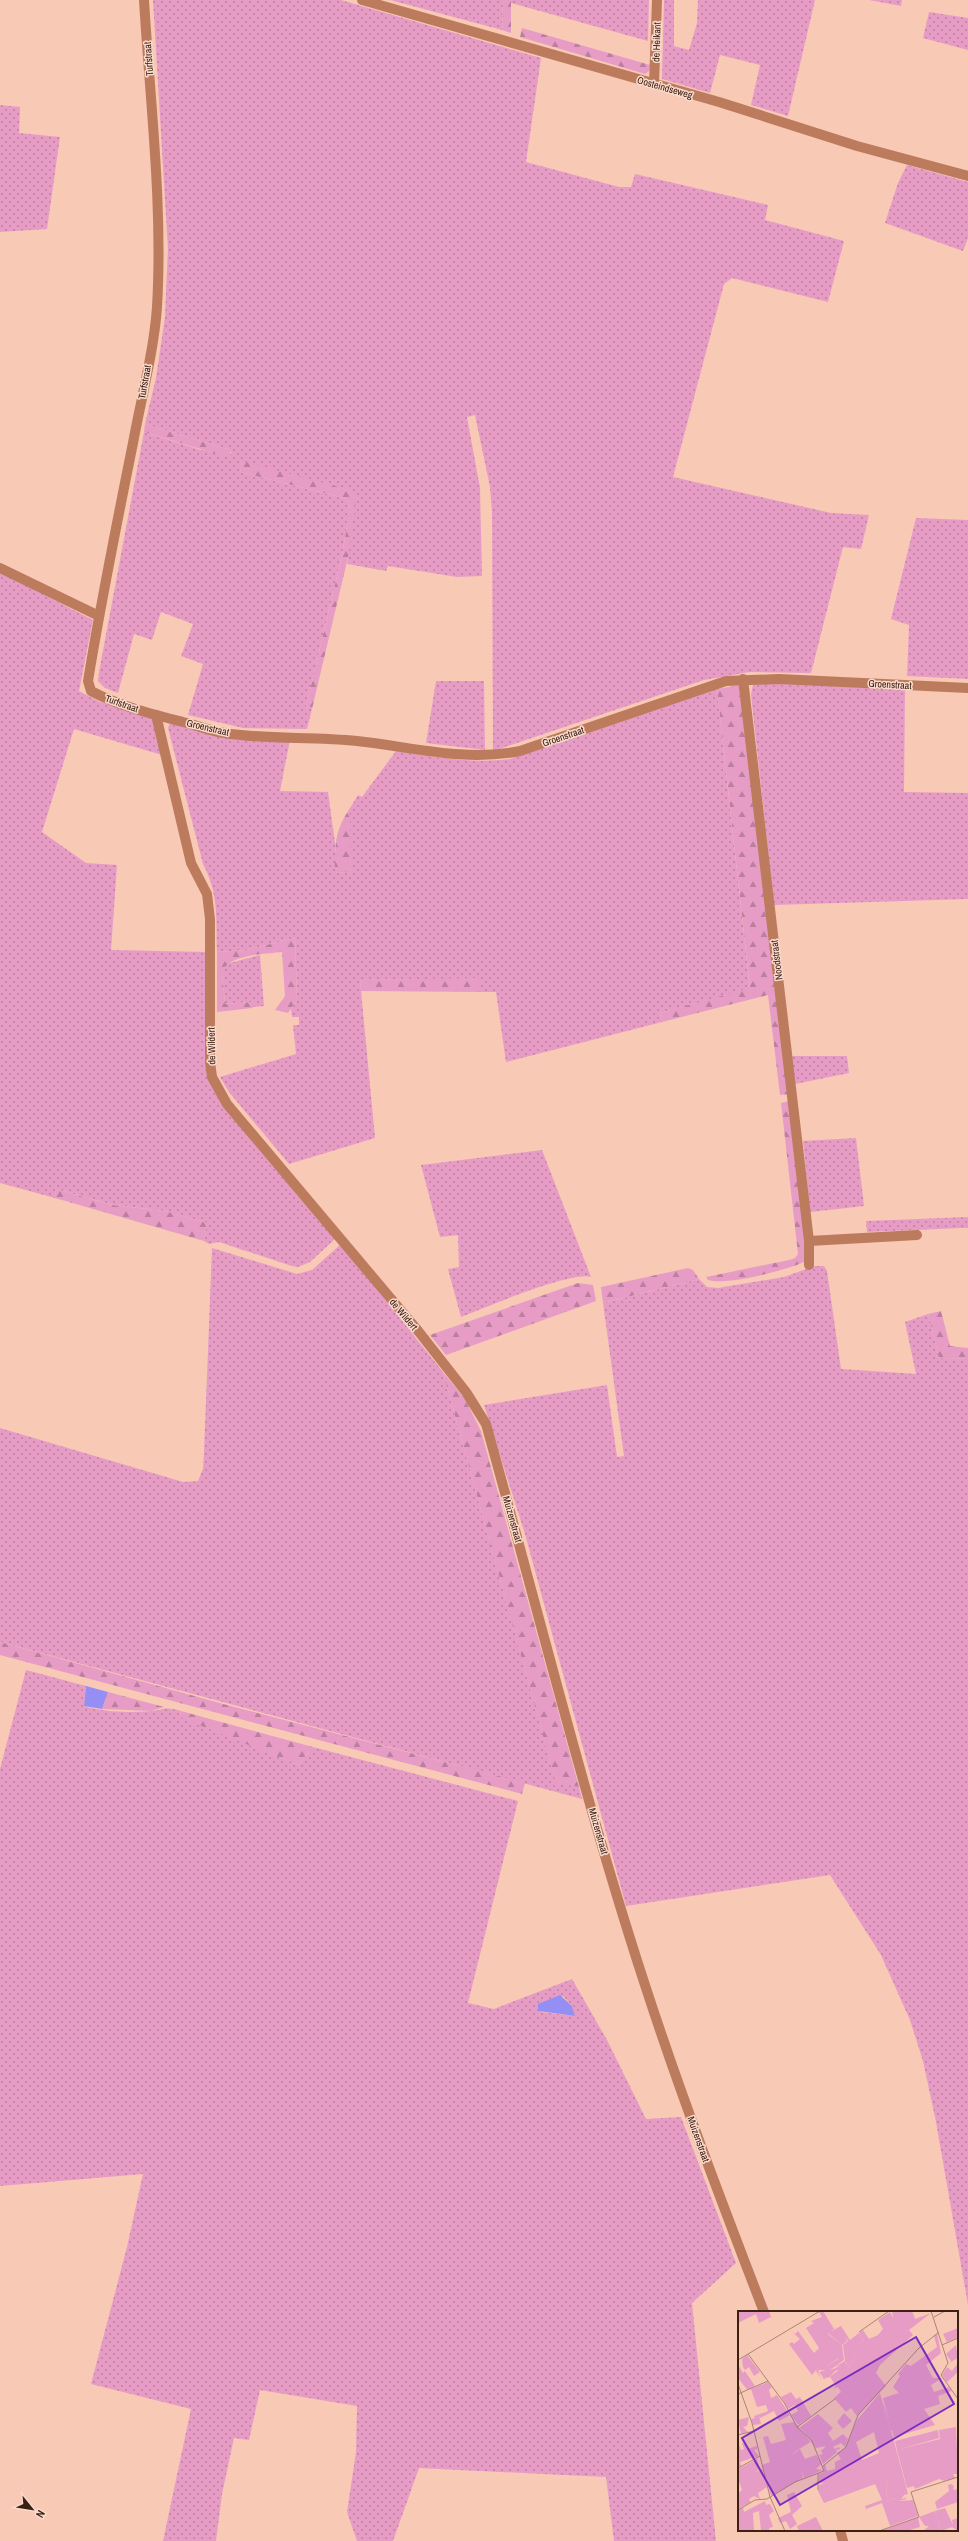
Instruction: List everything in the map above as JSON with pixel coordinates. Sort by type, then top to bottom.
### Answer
[{"type":"street","name":"Turfstraat","points":[[144,0],[156,192],[158,262],[156,309],[141,400],[99,616],[88,681],[91,691],[103,698],[156,714]]},
{"type":"street","name":"Oosteindseweg","points":[[362,0],[654,83],[857,146],[968,176]]},
{"type":"street","name":"de Heikant","points":[[654,83],[657,0]]},
{"type":"street","points":[[0,568],[99,616]]},
{"type":"street","name":"Groenstraat","points":[[156,714],[224,733],[358,741],[413,751],[474,757],[495,756],[520,751],[726,681],[743,679],[779,679],[968,688]]},
{"type":"street","name":"Noodstraat","points":[[743,679],[810,1265]]},
{"type":"street","name":"de Wildert","points":[[156,714],[191,863],[207,894],[210,919],[212,1077],[227,1104],[436,1354]]},
{"type":"street","points":[[808,1240],[917,1235]]},
{"type":"street","name":"Muizenstraat","points":[[436,1354],[466,1392],[486,1424],[596,1821],[644,1982],[698,2137],[764,2311]]},
{"type":"street","points":[[840,2531],[842,2541]]},
{"type":"green space","points":[[153,0],[341,0],[541,58],[526,162],[619,187],[631,187],[635,174],[768,205],[765,220],[844,241],[828,302],[732,278],[724,284],[673,477],[831,513],[869,515],[861,549],[843,547],[811,673],[749,672],[704,680],[493,751],[492,512],[490,487],[475,415],[467,417],[480,488],[482,576],[457,577],[388,566],[386,571],[347,564],[356,492],[242,462],[240,472],[344,498],[349,502],[350,508],[342,555],[306,707],[312,709],[307,729],[243,728],[188,715],[203,664],[181,656],[193,624],[161,612],[152,640],[134,634],[118,693],[105,688],[98,681],[144,432],[201,450],[231,454],[230,450],[145,424],[156,378],[165,317],[168,249]]},
{"type":"green space","points":[[391,0],[503,0],[502,30],[394,1]]},
{"type":"green space","points":[[503,0],[511,0],[511,33],[502,30]]},
{"type":"green space","points":[[511,0],[649,0],[648,41],[511,3]]},
{"type":"green space","points":[[664,0],[674,0],[674,46],[689,50],[697,23],[698,0],[815,0],[788,116],[751,105],[760,65],[720,55],[710,93],[662,79]]},
{"type":"green space","points":[[869,0],[902,0],[901,6]]},
{"type":"green space","points":[[929,12],[968,18],[968,50],[923,38]]},
{"type":"green space","points":[[522,28],[650,65],[649,71],[645,74],[520,37]]},
{"type":"green space","points":[[0,105],[20,107],[19,133],[60,137],[47,229],[0,232]]},
{"type":"green space","points":[[907,165],[968,182],[968,238],[963,251],[885,223],[898,183]]},
{"type":"green space","points":[[145,424],[230,450],[230,458],[144,432]]},
{"type":"green space","points":[[242,461],[357,492],[349,553],[312,709],[306,707],[342,555],[350,508],[349,502],[344,498],[240,472]]},
{"type":"green space","points":[[916,518],[968,520],[968,679],[907,676],[909,625],[891,619]]},
{"type":"green space","points":[[0,572],[93,620],[79,691],[100,702],[153,716],[162,755],[74,729],[42,832],[86,863],[117,865],[111,950],[207,952],[209,1075],[336,1238],[310,1262],[298,1267],[292,1266],[219,1242],[209,1244],[204,1241],[207,1223],[165,1211],[113,1205],[56,1189],[55,1198],[0,1183]]},
{"type":"green space","points":[[436,681],[484,681],[485,750],[426,743]]},
{"type":"green space","points":[[753,684],[798,684],[905,690],[904,792],[968,793],[968,899],[774,905],[751,695]]},
{"type":"green space","points":[[741,685],[789,1094],[780,1095],[768,995],[662,1022],[660,1013],[750,988],[717,689]]},
{"type":"green space","points":[[717,689],[750,989],[660,1013],[662,1022],[506,1062],[496,992],[480,992],[480,979],[360,980],[375,1138],[289,1164],[229,1092],[220,1077],[296,1054],[293,1025],[299,1025],[299,1017],[292,1017],[291,1009],[297,1000],[295,938],[246,950],[217,952],[216,907],[212,886],[203,864],[168,728],[170,722],[290,740],[280,791],[328,792],[335,843],[335,873],[351,872],[348,816],[350,808],[358,795],[362,797],[396,751],[467,760],[482,761],[510,759]]},
{"type":"green space","points":[[350,808],[351,872],[335,873],[336,839],[341,824]]},
{"type":"green space","points":[[295,938],[297,1000],[288,1013],[275,1010],[285,996],[282,952],[258,954],[241,958],[227,965],[222,970],[225,1004],[252,1002],[255,1006],[252,1008],[217,1012],[217,952],[246,950]]},
{"type":"green space","points":[[260,955],[264,1006],[254,1007],[252,1002],[225,1004],[222,970],[226,964]]},
{"type":"green space","points":[[480,978],[480,992],[361,991],[360,980]]},
{"type":"green space","points":[[791,1056],[847,1056],[849,1073],[795,1084]]},
{"type":"green space","points":[[790,1101],[807,1255],[804,1262],[771,1273],[741,1279],[728,1281],[708,1280],[706,1277],[789,1260],[795,1258],[798,1254],[781,1103]]},
{"type":"green space","points":[[856,1138],[864,1206],[810,1212],[803,1141]]},
{"type":"green space","points":[[542,1150],[591,1277],[565,1279],[527,1291],[461,1317],[448,1269],[459,1267],[458,1235],[440,1237],[421,1165]]},
{"type":"green space","points":[[56,1189],[112,1205],[165,1211],[207,1223],[204,1241],[55,1198]]},
{"type":"green space","points":[[968,1217],[968,1228],[867,1232],[866,1221]]},
{"type":"green space","points":[[341,1244],[443,1372],[556,1782],[579,1787],[582,1799],[0,1642],[0,1428],[183,1482],[198,1481],[203,1469],[212,1248],[297,1274],[312,1270]]},
{"type":"green space","points":[[815,1266],[824,1266],[827,1271],[841,1369],[916,1374],[905,1322],[928,1314],[939,1358],[968,1359],[968,2305],[936,2122],[923,2061],[910,2020],[881,1955],[830,1875],[626,1906],[525,1534],[484,1405],[607,1385],[617,1457],[624,1456],[603,1303],[699,1279],[707,1287],[718,1288],[784,1277]]},
{"type":"green space","points":[[688,1268],[693,1270],[699,1279],[603,1303],[601,1287]]},
{"type":"green space","points":[[578,1283],[593,1285],[596,1301],[446,1355],[430,1335]]},
{"type":"green space","points":[[941,1311],[950,1346],[968,1348],[968,1359],[939,1358],[928,1314]]},
{"type":"green space","points":[[443,1372],[465,1399],[481,1431],[579,1787],[556,1783]]},
{"type":"green space","points":[[0,1642],[227,1705],[525,1783],[522,1794],[0,1655]]},
{"type":"green space","points":[[26,1670],[86,1686],[84,1706],[117,1712],[142,1712],[167,1709],[181,1711],[180,1716],[298,1765],[313,1747],[518,1801],[468,2003],[494,2009],[572,1979],[607,2040],[646,2119],[681,2117],[736,2263],[692,2303],[716,2541],[614,2541],[606,2477],[419,2468],[393,2541],[357,2541],[347,2512],[356,2452],[357,2406],[260,2390],[249,2440],[234,2438],[222,2494],[216,2541],[163,2541],[191,2409],[91,2384],[127,2247],[143,2174],[0,2186],[0,1769]],"holes":[[[563,1996],[572,2006],[575,2016],[540,2012]]]},
{"type":"green space","points":[[108,1692],[164,1707],[151,1711],[102,1709]]},
{"type":"green space","points":[[181,1711],[313,1747],[298,1765],[182,1718],[180,1716]]},
{"type":"shaded area","points":[[86,1686],[108,1692],[102,1709],[84,1706]]},
{"type":"shaded area","points":[[560,1995],[572,2006],[575,2016],[538,2011],[538,2004]]}]
